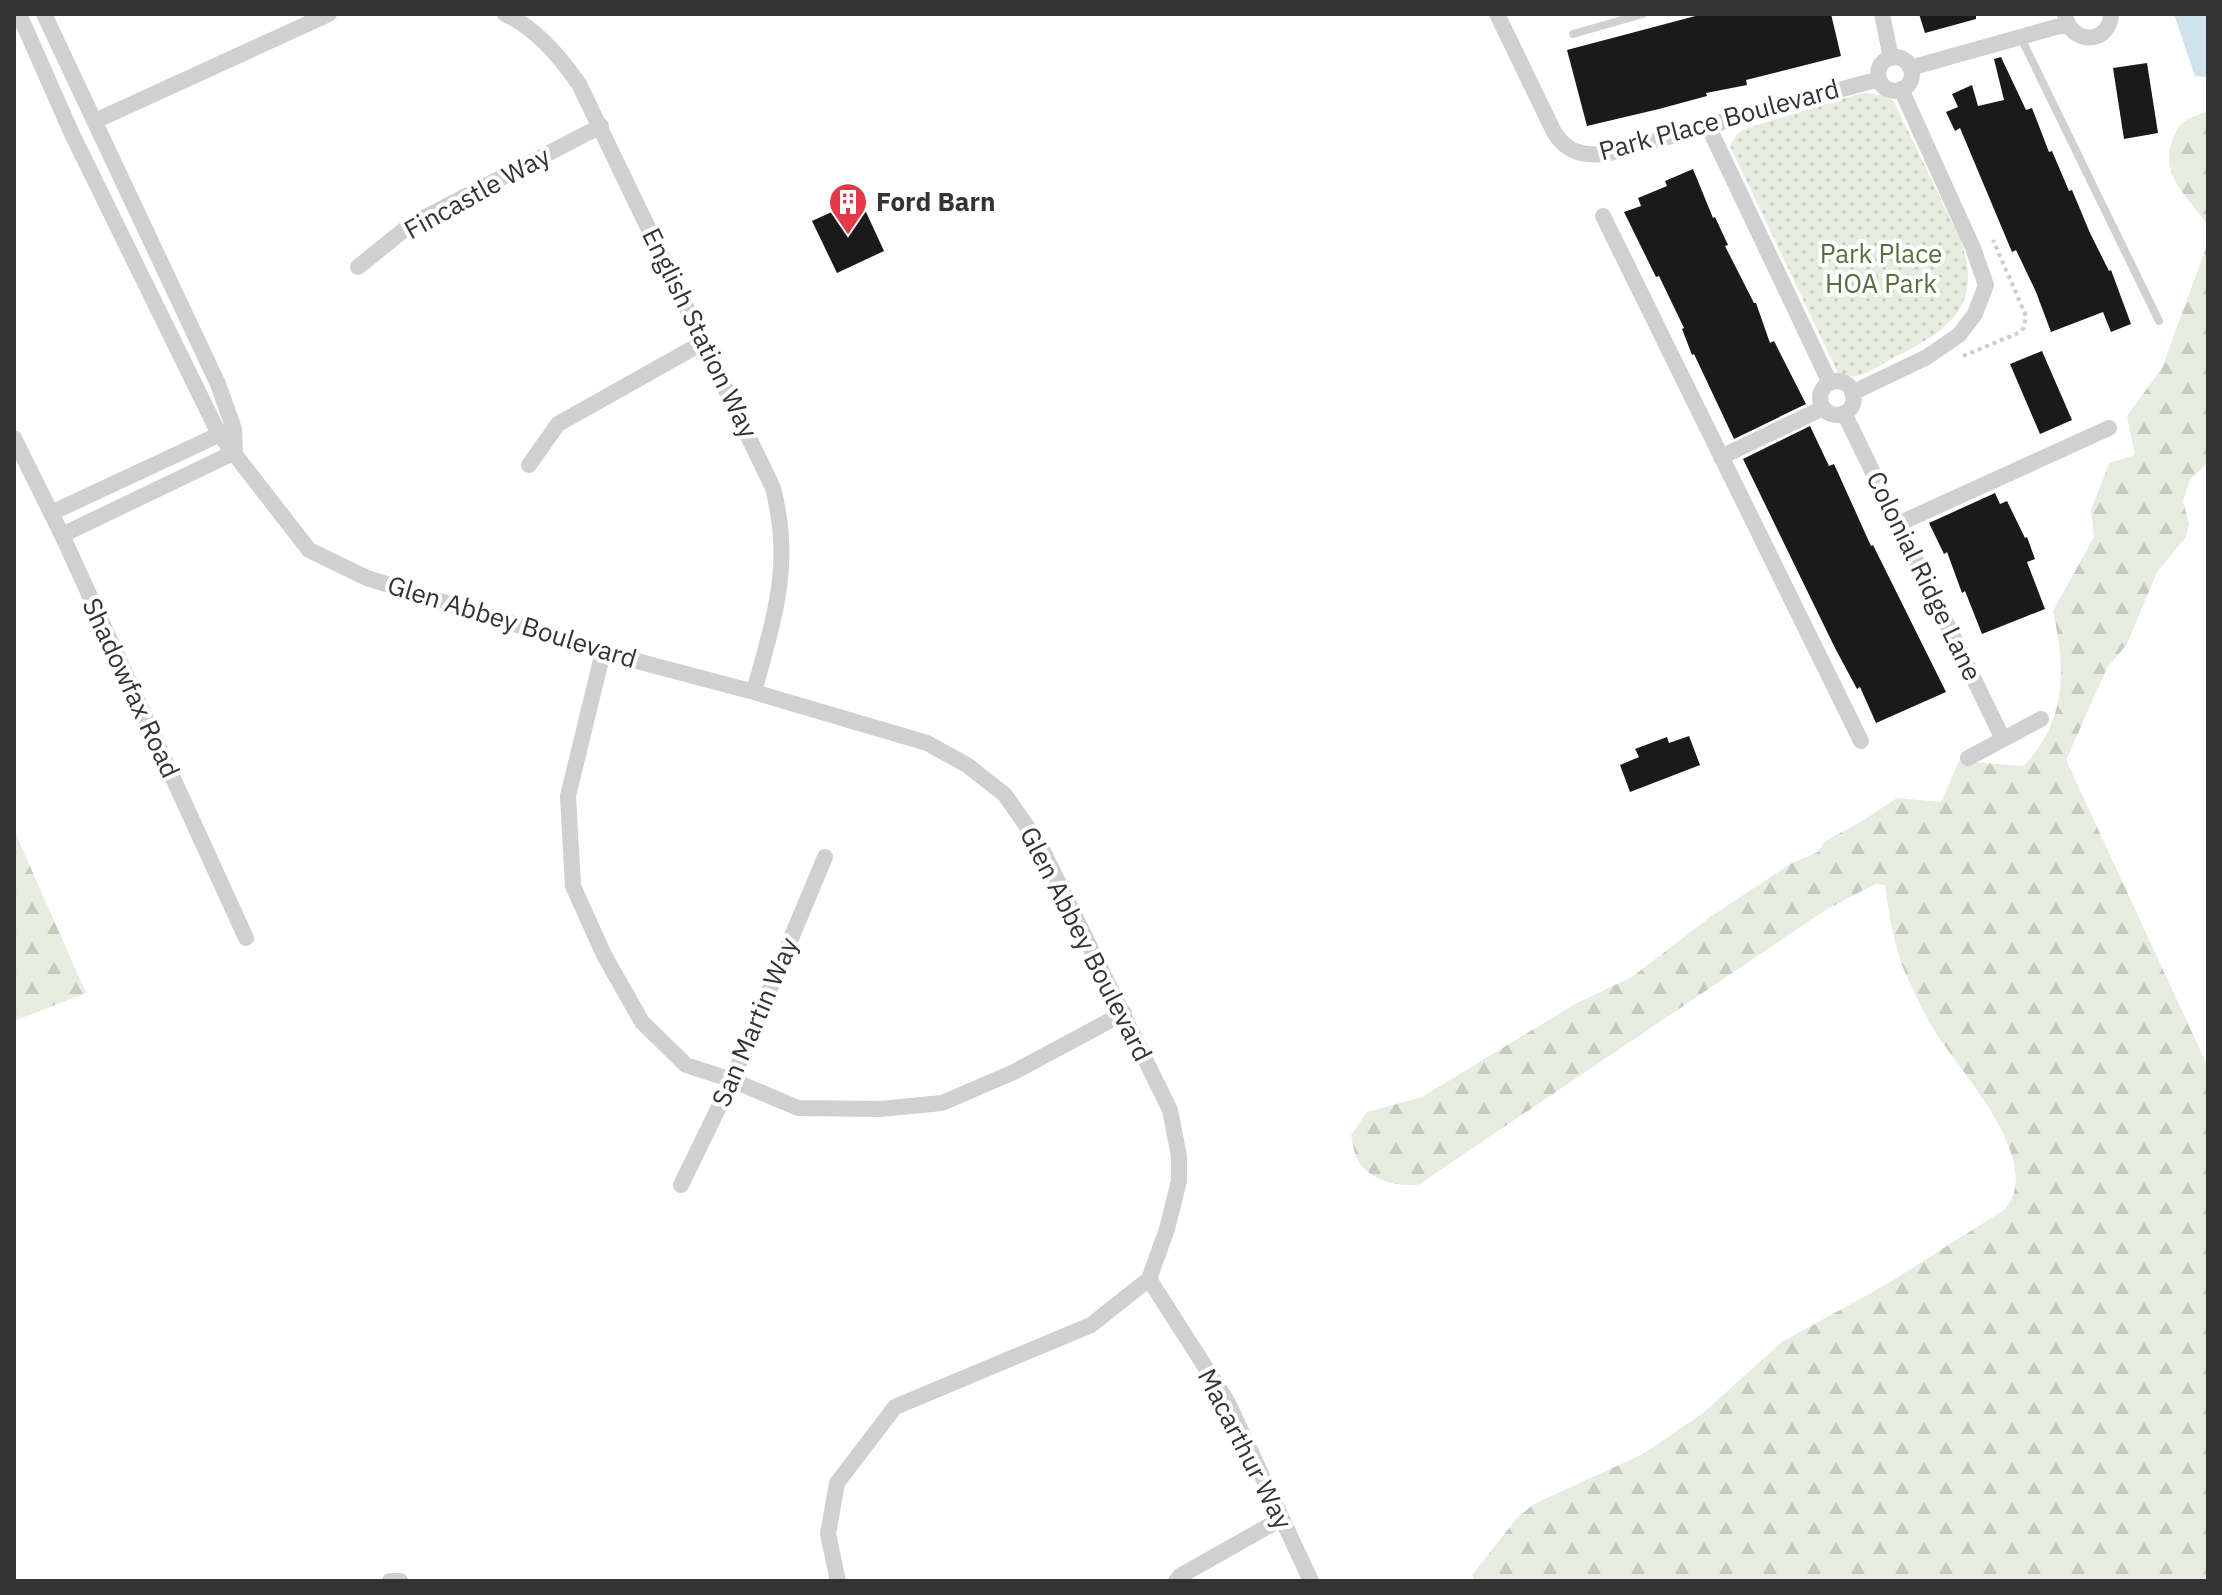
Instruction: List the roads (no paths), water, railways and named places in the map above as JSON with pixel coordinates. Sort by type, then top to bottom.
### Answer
[{"type":"street","points":[[19,14],[72,134],[235,452],[62,535]]},
{"type":"street","points":[[44,14],[218,384],[226,431]]},
{"type":"street","points":[[95,121],[329,14]]},
{"type":"street","name":"English Station Way","points":[[505,14],[531,29],[564,62],[579,84],[765,467],[780,514],[783,542],[779,597],[754,692]]},
{"type":"street","name":"Park Place Boulevard","points":[[1497,14],[1554,132],[1566,147],[1577,153],[1606,154],[1879,79]]},
{"type":"street","points":[[1882,14],[1891,58]]},
{"type":"street","points":[[1910,68],[2021,38],[2066,19],[2076,35],[2097,37],[2108,27],[2111,14]]},
{"type":"street","points":[[1891,58],[1900,58],[1910,68],[1909,83],[1901,89],[1890,90],[1879,79],[1881,64],[1891,58]]},
{"type":"street","points":[[1852,393],[1927,357],[1959,335],[1975,314],[1986,285],[1973,248],[1901,89]]},
{"type":"street","name":"Fincastle Way","points":[[358,267],[410,225],[601,126]]},
{"type":"street","points":[[1709,128],[1830,383]]},
{"type":"street","points":[[1603,216],[1861,741]]},
{"type":"street","points":[[529,465],[558,424],[704,342]]},
{"type":"street","points":[[1830,383],[1844,383],[1852,393],[1851,407],[1844,413],[1832,414],[1823,408],[1821,392],[1830,383]]},
{"type":"street","points":[[1721,457],[1823,408]]},
{"type":"street","name":"Colonial Ridge Lane","points":[[1844,413],[2003,739]]},
{"type":"street","points":[[1898,524],[2109,428]]},
{"type":"street","points":[[51,513],[226,431]]},
{"type":"street","name":"Shadowfax Road","points":[[14,438],[62,535],[246,938]]},
{"type":"street","name":"Glen Abbey Boulevard","points":[[235,452],[309,550],[367,578],[603,652],[927,743],[967,765],[1005,795],[1040,845],[1170,1110],[1179,1156],[1179,1181],[1167,1229],[1149,1279]]},
{"type":"street","points":[[603,652],[568,796],[573,886],[604,955],[642,1022],[686,1065],[732,1080],[798,1108],[880,1109],[942,1103],[1014,1072],[1124,1013]]},
{"type":"street","points":[[1968,758],[2041,719]]},
{"type":"street","name":"San Martin Way","points":[[681,1185],[732,1080],[825,857]]},
{"type":"street","points":[[838,1581],[828,1534],[837,1483],[895,1407],[1091,1325],[1149,1279]]},
{"type":"street","name":"Macarthur Way","points":[[1149,1279],[1227,1401],[1311,1581]]},
{"type":"street","points":[[1176,1581],[1281,1519]]},
{"type":"street","points":[[390,1581],[400,1581]]},
{"type":"lane","points":[[1573,34],[1643,14]]},
{"type":"lane","points":[[2021,38],[2159,321]]},
{"type":"water","points":[[2174,14],[2208,14],[2208,77],[2195,76]]},
{"type":"place","name":"Ford Barn","points":[[848,236]]},
{"type":"park label","name":"Park Place HOA Park","points":[[1881,269]]}]
